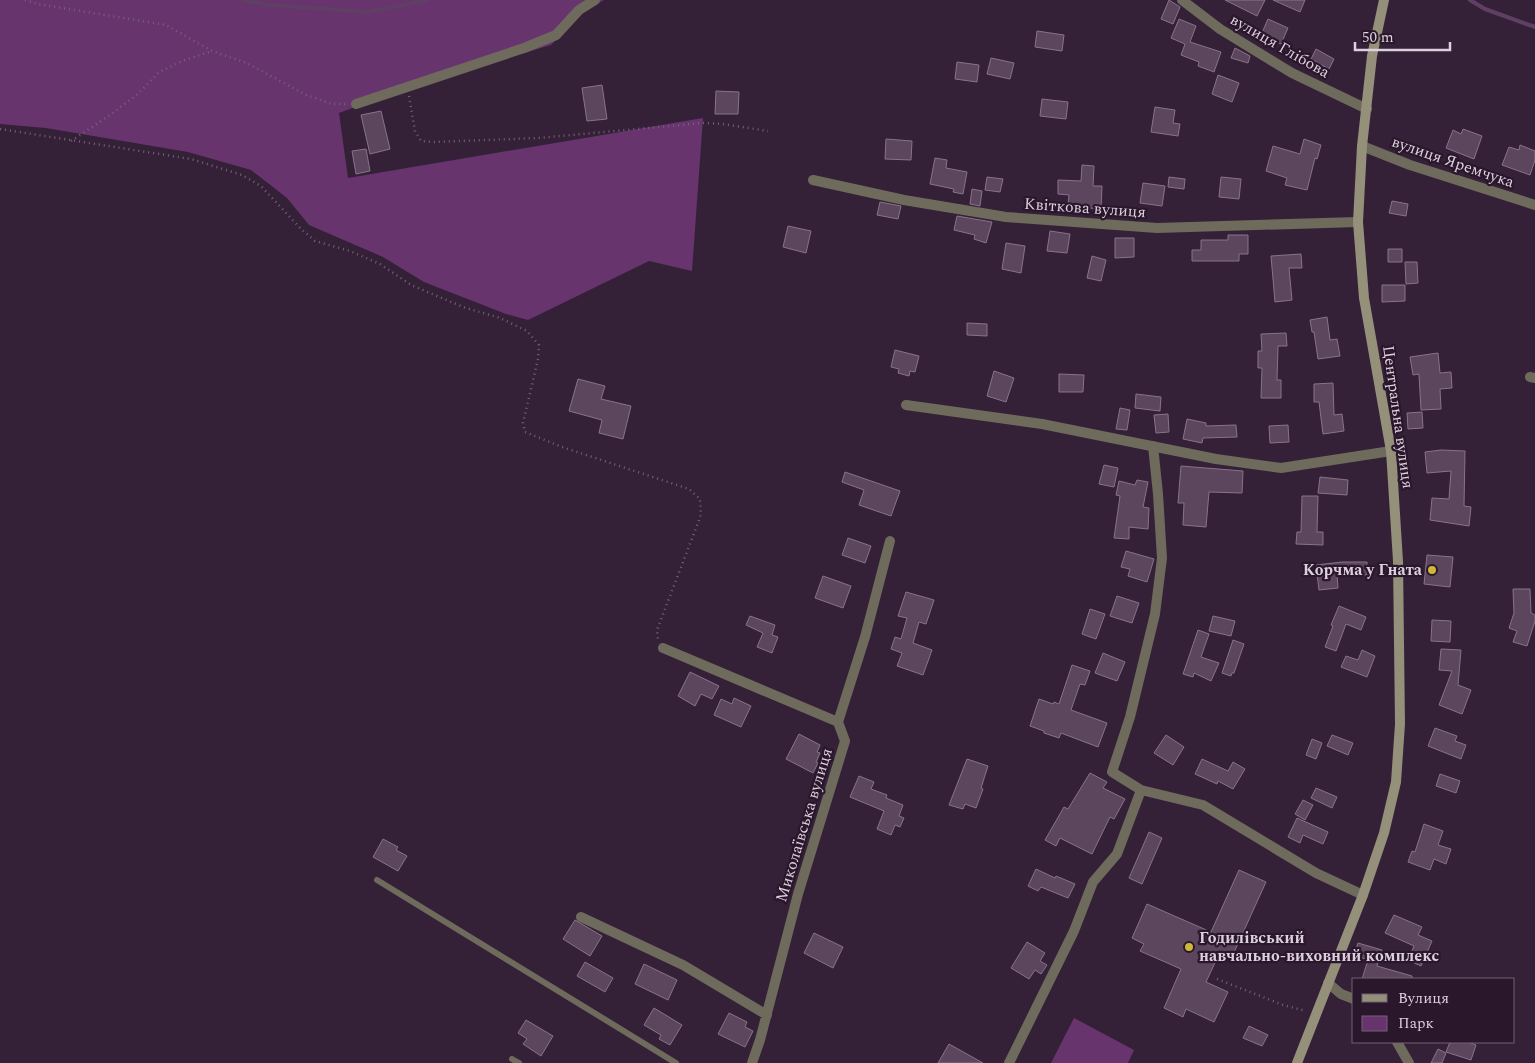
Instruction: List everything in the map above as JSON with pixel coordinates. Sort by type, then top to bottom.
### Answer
[{"type":"main road","name":"Центральна вулиця","points":[[1298,1063],[1363,895],[1384,833],[1396,782],[1400,724],[1398,561],[1391,451],[1364,298],[1358,222],[1362,146],[1372,56],[1384,0]]},
{"type":"street","points":[[356,104],[524,48],[556,35],[579,10],[595,0]]},
{"type":"street","name":"вулиця Глібова","points":[[1182,0],[1220,29],[1292,73],[1367,109]]},
{"type":"street","name":"вулиця Яремчука","points":[[1362,146],[1410,165],[1535,205]]},
{"type":"street","name":"Квіткова вулиця","points":[[813,180],[904,200],[1006,218],[1158,228],[1358,222]]},
{"type":"street","points":[[906,405],[1042,424],[1216,458],[1281,468],[1391,451]]},
{"type":"street","points":[[1153,446],[1162,558],[1155,614],[1130,717],[1112,772],[1141,790],[1203,805],[1316,872],[1363,895]]},
{"type":"street","points":[[663,648],[838,722],[865,637],[890,541]]},
{"type":"street","name":"Миколаївська вулиця","points":[[752,1063],[767,1015],[798,894],[845,741],[838,722]]},
{"type":"street","points":[[1009,1063],[1074,931],[1093,882],[1117,854],[1141,790]]},
{"type":"street","points":[[581,917],[683,965],[767,1015]]},
{"type":"street","points":[[1328,983],[1341,994],[1352,998]]},
{"type":"street","points":[[1398,1043],[1409,1063]]},
{"type":"lane","points":[[378,880],[676,1063]]},
{"type":"lane","points":[[512,1059],[519,1063]]},
{"type":"path","points":[[25,0],[38,4],[166,25],[212,51],[247,63],[306,95],[332,104],[356,104]]},
{"type":"path","points":[[71,140],[113,113],[139,93],[159,72],[185,60],[212,51]]},
{"type":"path","points":[[407,88],[415,132],[421,141],[538,138],[703,123],[768,131]]},
{"type":"path","points":[[0,129],[191,159],[242,175],[261,186],[301,229],[315,240],[358,254],[380,264],[411,286],[463,307],[500,318],[527,331],[539,345],[538,359],[523,422],[525,432],[562,447],[689,489],[700,499],[701,515],[657,630],[657,640],[663,648]]},
{"type":"path","points":[[1217,980],[1283,1005],[1317,1014]]},
{"type":"green space","points":[[0,0],[604,0],[584,12],[551,45],[407,88],[339,113],[348,178],[703,118],[692,271],[649,261],[528,320],[506,314],[424,282],[383,257],[309,225],[287,198],[251,170],[188,152],[46,128],[0,124]]},
{"type":"green space","points":[[1074,1018],[1134,1050],[1128,1063],[1051,1063]]},
{"type":"building","points":[[1169,0],[1180,7],[1173,24],[1161,19]]},
{"type":"building","points":[[1225,0],[1265,0],[1257,16]]},
{"type":"building","points":[[1273,0],[1305,0],[1300,12]]},
{"type":"building","points":[[1179,19],[1196,26],[1190,42],[1221,52],[1214,72],[1198,66],[1199,62],[1181,55],[1185,44],[1171,38]]},
{"type":"building","points":[[1268,19],[1288,28],[1281,44],[1261,35]]},
{"type":"building","points":[[1037,31],[1064,35],[1062,51],[1035,47]]},
{"type":"building","points":[[1235,48],[1250,56],[1248,63],[1231,58]]},
{"type":"building","points":[[1316,49],[1334,59],[1329,69],[1311,59]]},
{"type":"building","points":[[991,58],[1014,63],[1010,79],[987,74]]},
{"type":"building","points":[[957,62],[979,65],[977,82],[955,79]]},
{"type":"building","points":[[1218,75],[1239,83],[1232,102],[1212,94]]},
{"type":"building","points":[[602,85],[607,119],[587,121],[582,88]]},
{"type":"building","points":[[716,91],[739,92],[738,114],[715,114]]},
{"type":"building","points":[[1042,99],[1068,102],[1066,119],[1040,116]]},
{"type":"building","points":[[1155,107],[1175,110],[1173,123],[1180,124],[1178,136],[1151,132]]},
{"type":"building","points":[[381,111],[390,149],[370,154],[361,115]]},
{"type":"building","points":[[1463,129],[1482,136],[1474,159],[1446,148],[1453,130],[1461,134]]},
{"type":"building","points":[[886,139],[912,141],[911,160],[885,159]]},
{"type":"building","points":[[1304,139],[1321,145],[1317,159],[1315,158],[1307,190],[1285,185],[1287,178],[1266,171],[1273,146],[1300,154]]},
{"type":"building","points":[[1520,145],[1535,151],[1535,160],[1530,175],[1502,165],[1509,147],[1519,150]]},
{"type":"building","points":[[366,149],[370,171],[356,174],[352,151]]},
{"type":"building","points":[[935,158],[947,160],[946,168],[967,172],[963,194],[953,192],[954,189],[930,184]]},
{"type":"building","points":[[1082,165],[1094,166],[1093,186],[1102,186],[1101,209],[1068,206],[1069,195],[1058,194],[1058,180],[1081,181]]},
{"type":"building","points":[[987,177],[1003,179],[1000,192],[985,190]]},
{"type":"building","points":[[1169,177],[1185,179],[1184,189],[1168,187]]},
{"type":"building","points":[[1221,177],[1241,179],[1239,199],[1219,197]]},
{"type":"building","points":[[1143,183],[1165,186],[1162,206],[1140,203]]},
{"type":"building","points":[[972,189],[982,191],[980,206],[970,204]]},
{"type":"building","points":[[1392,201],[1408,204],[1406,216],[1389,213]]},
{"type":"building","points":[[880,202],[901,206],[898,219],[877,215]]},
{"type":"building","points":[[957,216],[992,222],[986,243],[974,239],[975,235],[954,230]]},
{"type":"building","points":[[788,226],[811,231],[806,253],[783,247]]},
{"type":"building","points":[[1050,231],[1070,234],[1067,253],[1047,251]]},
{"type":"building","points":[[1228,235],[1248,235],[1248,254],[1239,254],[1239,261],[1192,261],[1192,250],[1201,250],[1201,240],[1228,240]]},
{"type":"building","points":[[1115,238],[1134,238],[1134,257],[1115,258]]},
{"type":"building","points":[[1006,243],[1025,246],[1021,273],[1002,269]]},
{"type":"building","points":[[1388,249],[1402,249],[1402,262],[1388,262]]},
{"type":"building","points":[[1301,254],[1302,268],[1289,268],[1292,300],[1275,302],[1271,256]]},
{"type":"building","points":[[1092,256],[1106,260],[1101,281],[1087,278]]},
{"type":"building","points":[[1405,262],[1417,262],[1418,283],[1406,284]]},
{"type":"building","points":[[1382,285],[1405,285],[1405,301],[1382,302]]},
{"type":"building","points":[[1327,317],[1330,340],[1337,339],[1340,356],[1318,359],[1314,332],[1312,332],[1310,320]]},
{"type":"building","points":[[967,323],[987,324],[987,336],[967,335]]},
{"type":"building","points":[[1286,333],[1287,346],[1278,346],[1277,380],[1281,380],[1281,398],[1261,398],[1262,368],[1258,368],[1258,351],[1262,351],[1261,334]]},
{"type":"building","points":[[895,350],[919,356],[915,372],[910,371],[909,376],[898,373],[899,369],[891,367]]},
{"type":"building","points":[[1438,353],[1440,373],[1451,372],[1452,388],[1440,389],[1441,409],[1421,410],[1419,374],[1413,375],[1410,357]]},
{"type":"building","points":[[994,371],[1014,378],[1006,402],[987,396]]},
{"type":"building","points":[[1059,374],[1084,375],[1083,392],[1059,392]]},
{"type":"building","points":[[578,379],[605,386],[601,399],[631,406],[623,439],[599,433],[602,420],[569,411]]},
{"type":"building","points":[[1333,383],[1334,415],[1342,414],[1344,431],[1323,434],[1319,402],[1314,402],[1314,384]]},
{"type":"building","points":[[1136,394],[1161,397],[1160,411],[1135,408]]},
{"type":"building","points":[[1120,408],[1130,410],[1127,430],[1116,429]]},
{"type":"building","points":[[1422,412],[1423,428],[1408,429],[1407,413]]},
{"type":"building","points":[[1168,414],[1169,432],[1156,433],[1154,415]]},
{"type":"building","points":[[1187,419],[1206,423],[1206,426],[1236,425],[1237,437],[1203,438],[1202,443],[1183,439]]},
{"type":"building","points":[[1288,425],[1289,442],[1270,443],[1269,426]]},
{"type":"building","points":[[1441,450],[1465,451],[1464,506],[1471,507],[1469,526],[1430,520],[1432,498],[1449,499],[1451,471],[1427,473],[1425,452]]},
{"type":"building","points":[[1104,465],[1118,468],[1114,487],[1099,484]]},
{"type":"building","points":[[1181,466],[1243,471],[1242,493],[1209,492],[1206,527],[1183,525],[1184,503],[1178,503]]},
{"type":"building","points":[[845,472],[900,491],[891,516],[859,505],[864,490],[842,482]]},
{"type":"building","points":[[1320,477],[1348,480],[1347,495],[1318,493]]},
{"type":"building","points":[[1137,480],[1148,482],[1143,507],[1149,508],[1148,529],[1129,527],[1129,539],[1114,538],[1120,496],[1116,495],[1119,481],[1135,485]]},
{"type":"building","points":[[1302,496],[1318,496],[1317,532],[1323,532],[1323,545],[1296,544],[1297,532],[1301,532]]},
{"type":"building","points":[[848,538],[871,546],[865,563],[842,555]]},
{"type":"building","points":[[1126,551],[1154,559],[1147,582],[1128,576],[1130,569],[1121,567]]},
{"type":"building","points":[[1427,555],[1453,557],[1450,587],[1424,584]]},
{"type":"building","points":[[1367,562],[1367,575],[1337,574],[1338,588],[1319,590],[1316,565]]},
{"type":"building","points":[[823,576],[851,586],[843,608],[815,598]]},
{"type":"building","points":[[1513,589],[1530,589],[1531,613],[1535,615],[1535,621],[1527,646],[1513,642],[1517,631],[1509,628],[1514,613]]},
{"type":"building","points":[[906,592],[934,600],[926,624],[919,622],[913,643],[932,650],[923,675],[897,666],[902,653],[891,649],[895,637],[901,639],[907,618],[898,616]]},
{"type":"building","points":[[1117,596],[1139,603],[1132,623],[1110,616]]},
{"type":"building","points":[[1339,606],[1366,617],[1361,630],[1346,624],[1336,651],[1325,647]]},
{"type":"building","points":[[1090,609],[1105,614],[1096,639],[1082,634]]},
{"type":"building","points":[[750,616],[775,625],[772,635],[778,637],[772,653],[757,647],[763,633],[746,625]]},
{"type":"building","points":[[1213,616],[1235,621],[1231,636],[1209,631]]},
{"type":"building","points":[[1432,620],[1451,621],[1450,642],[1431,641]]},
{"type":"building","points":[[1198,630],[1209,634],[1201,657],[1219,663],[1211,681],[1194,673],[1193,677],[1183,674]]},
{"type":"building","points":[[1233,640],[1244,644],[1234,673],[1231,676],[1222,673]]},
{"type":"building","points":[[1441,649],[1461,650],[1458,685],[1471,690],[1462,714],[1439,705],[1452,671],[1439,670]]},
{"type":"building","points":[[1362,650],[1375,656],[1367,677],[1341,667],[1346,656],[1358,660]]},
{"type":"building","points":[[1103,653],[1125,662],[1117,681],[1095,673]]},
{"type":"building","points":[[1072,665],[1090,671],[1085,685],[1080,684],[1071,710],[1107,723],[1098,747],[1061,733],[1059,738],[1030,726],[1039,699],[1059,704]]},
{"type":"building","points":[[690,672],[719,686],[712,699],[701,694],[695,706],[678,696]]},
{"type":"building","points":[[734,698],[751,706],[741,727],[714,715],[721,699],[732,704]]},
{"type":"building","points":[[1435,728],[1457,736],[1455,741],[1466,745],[1461,759],[1428,746]]},
{"type":"building","points":[[799,734],[820,745],[817,752],[820,753],[816,762],[818,763],[813,773],[786,759]]},
{"type":"building","points":[[1166,735],[1184,747],[1173,765],[1154,753]]},
{"type":"building","points":[[1332,735],[1353,743],[1348,755],[1327,746]]},
{"type":"building","points":[[1312,739],[1322,743],[1316,759],[1306,755]]},
{"type":"building","points":[[967,759],[988,766],[981,788],[983,789],[976,808],[965,804],[963,809],[949,805]]},
{"type":"building","points":[[1202,759],[1228,771],[1233,762],[1245,769],[1233,789],[1218,781],[1217,784],[1195,774]]},
{"type":"building","points":[[1090,773],[1107,782],[1103,788],[1125,799],[1114,819],[1110,817],[1092,854],[1060,838],[1056,846],[1045,840],[1064,807],[1068,809]]},
{"type":"building","points":[[1440,774],[1460,781],[1456,793],[1436,786]]},
{"type":"building","points":[[859,776],[874,782],[871,789],[887,795],[886,798],[903,805],[899,816],[904,818],[900,827],[895,825],[891,835],[877,829],[884,811],[850,797]]},
{"type":"building","points":[[1316,788],[1337,797],[1332,808],[1311,798]]},
{"type":"building","points":[[1303,800],[1313,805],[1305,820],[1295,814]]},
{"type":"building","points":[[1297,818],[1328,832],[1323,844],[1303,835],[1300,843],[1288,837]]},
{"type":"building","points":[[1424,824],[1443,831],[1438,845],[1451,849],[1446,864],[1434,859],[1430,870],[1408,862],[1412,851],[1415,852]]},
{"type":"building","points":[[1149,832],[1162,838],[1142,884],[1129,878]]},
{"type":"building","points":[[383,839],[398,847],[396,850],[407,856],[398,871],[373,857]]},
{"type":"building","points":[[1036,869],[1055,878],[1056,876],[1075,884],[1068,898],[1041,887],[1038,891],[1028,886]]},
{"type":"building","name":"Годилівський навчально-виховний комплекс","points":[[1239,870],[1266,882],[1231,959],[1219,954],[1206,982],[1228,992],[1214,1022],[1186,1009],[1183,1017],[1164,1008],[1181,969],[1140,951],[1144,944],[1132,938],[1147,904],[1211,932]]},
{"type":"building","points":[[1394,915],[1422,927],[1418,935],[1432,941],[1421,966],[1408,960],[1414,946],[1385,933]]},
{"type":"building","points":[[575,920],[602,936],[590,956],[563,939]]},
{"type":"building","points":[[814,933],[843,947],[833,968],[804,953]]},
{"type":"building","points":[[1027,942],[1045,953],[1040,961],[1047,965],[1041,974],[1035,970],[1029,979],[1011,968]]},
{"type":"building","points":[[1358,943],[1382,950],[1377,966],[1412,976],[1412,978],[1362,978],[1368,960],[1354,955]]},
{"type":"building","points":[[585,962],[613,978],[605,992],[577,976]]},
{"type":"building","points":[[644,964],[677,980],[668,1000],[635,984]]},
{"type":"building","points":[[654,1008],[682,1025],[670,1045],[659,1039],[661,1035],[644,1025]]},
{"type":"building","points":[[729,1013],[747,1022],[745,1027],[753,1031],[745,1047],[718,1034]]},
{"type":"building","points":[[526,1020],[553,1036],[541,1056],[523,1044],[527,1039],[518,1033]]},
{"type":"building","points":[[1249,1026],[1268,1035],[1262,1046],[1243,1038]]},
{"type":"building","points":[[1450,1043],[1471,1043],[1476,1045],[1471,1060],[1446,1052]]},
{"type":"building","points":[[949,1044],[983,1063],[938,1063]]},
{"type":"building","points":[[1438,1049],[1446,1053],[1442,1063],[1431,1063]]},
{"type":"waterway","points":[[243,0],[268,5],[368,12],[427,0]]},
{"type":"waterway","points":[[1470,0],[1485,9],[1535,27]]},
{"type":"place","name":"Корчма у Гната","points":[[1432,570]]},
{"type":"place","name":"Годилівський навчально-виховний комплекс","points":[[1189,947]]}]
